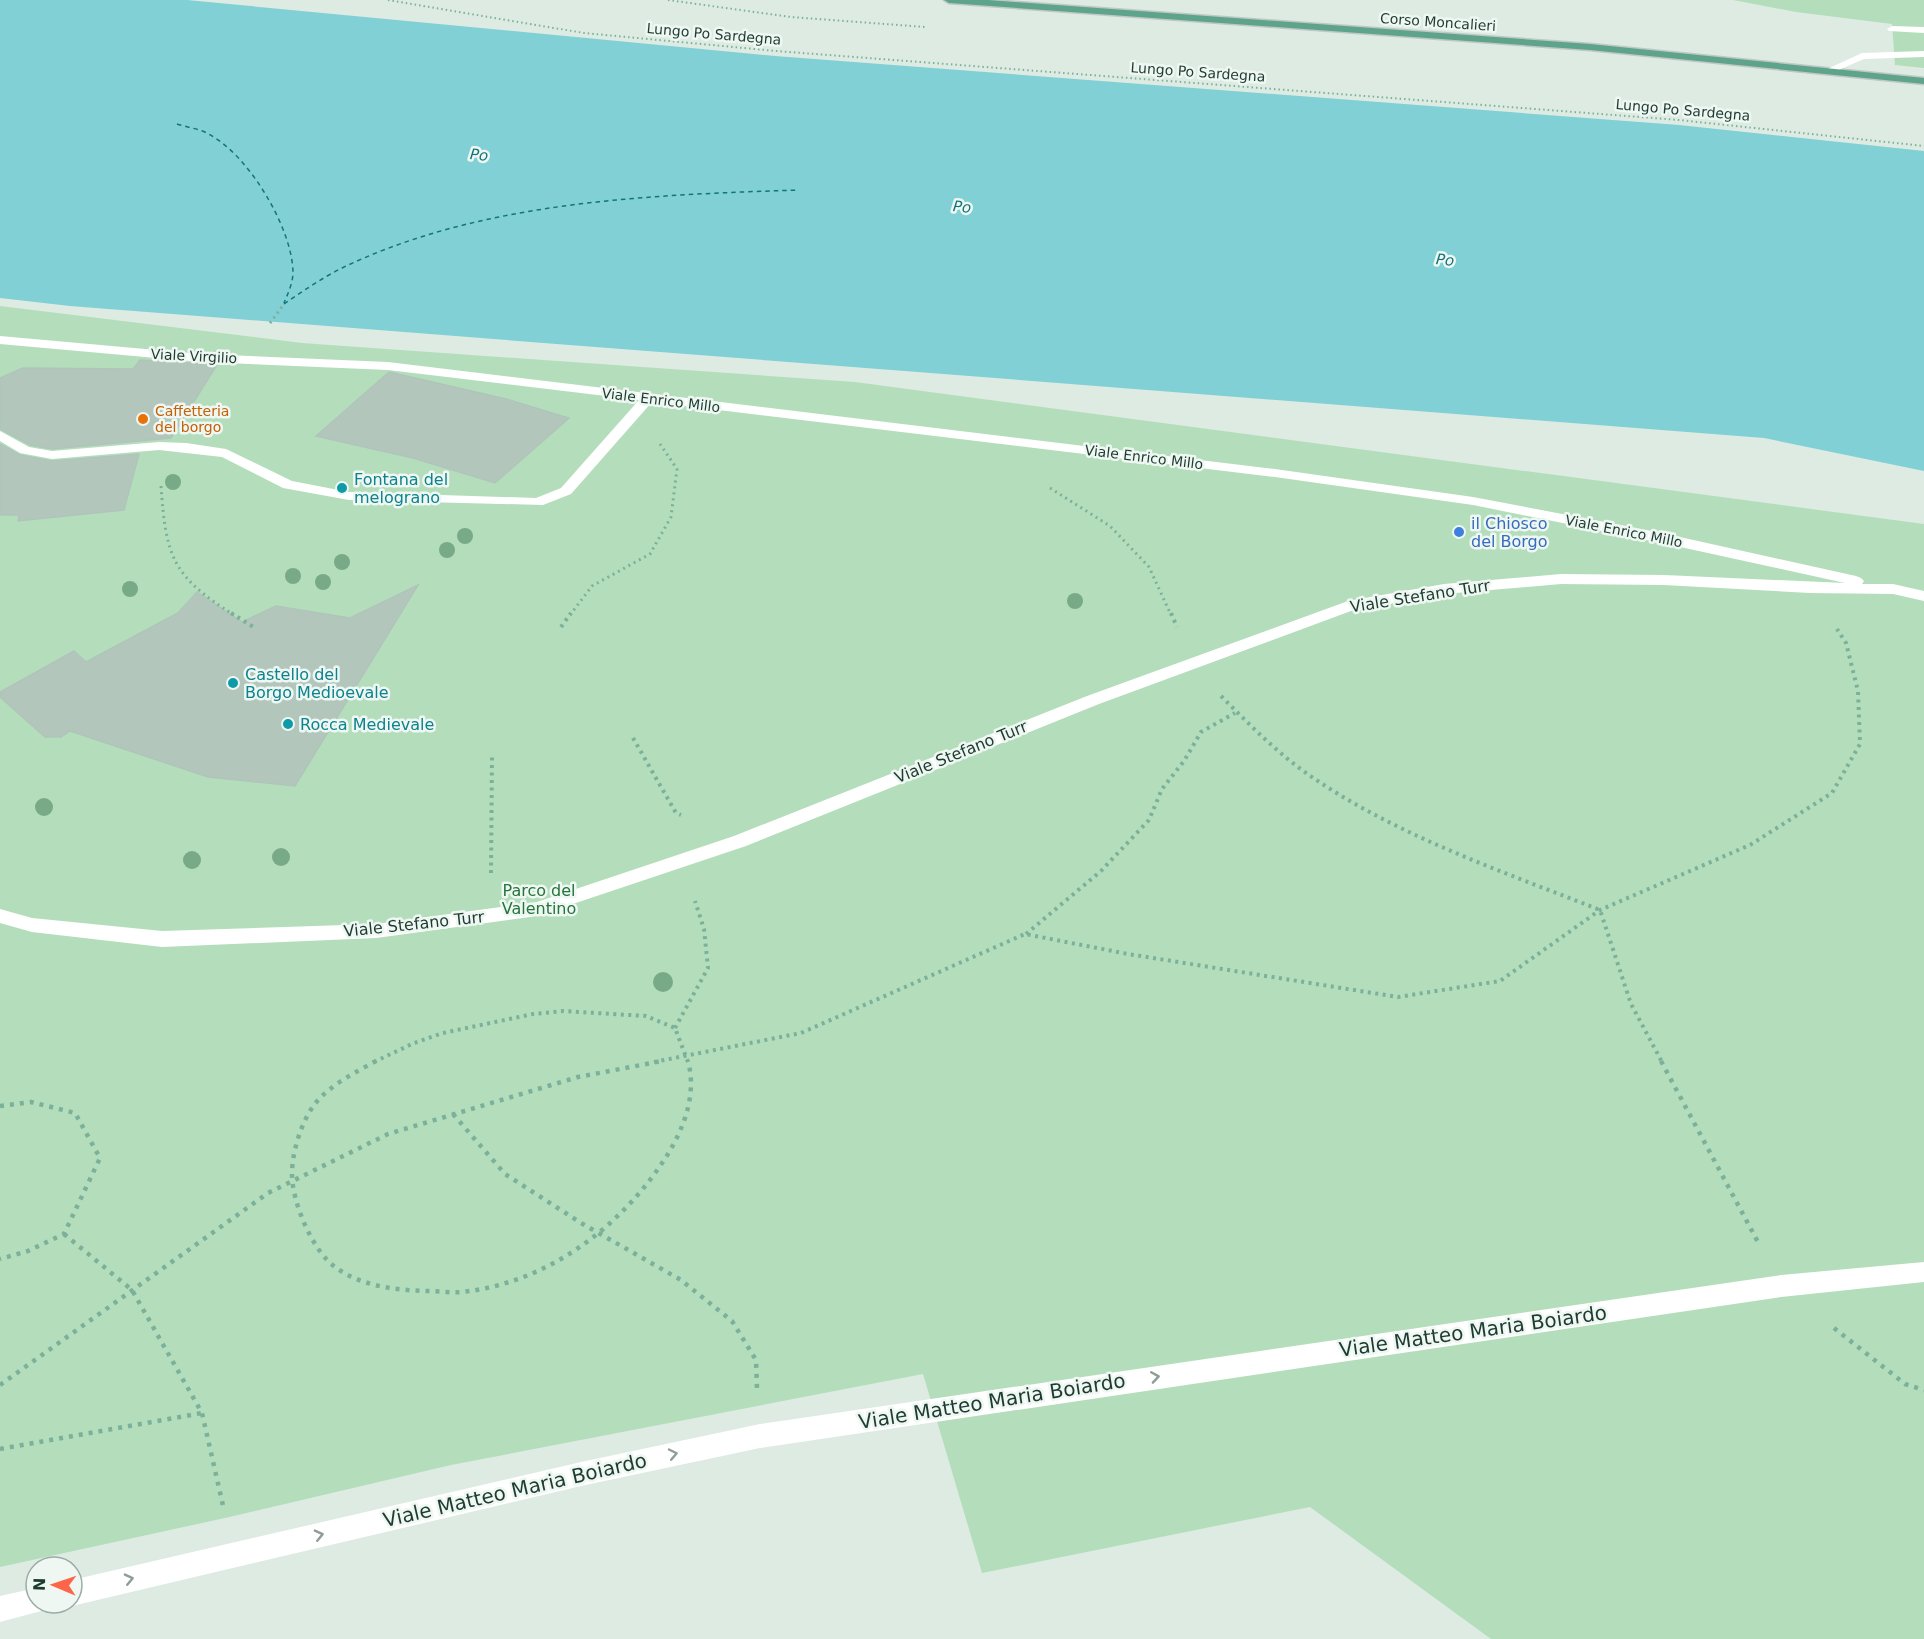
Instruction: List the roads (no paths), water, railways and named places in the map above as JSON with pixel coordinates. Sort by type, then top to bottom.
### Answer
[{"type":"main road","name":"Corso Moncalieri","points":[[949,0],[1590,47],[1924,81]]},
{"type":"street","points":[[1892,29],[1924,30]]},
{"type":"street","points":[[1830,70],[1862,56],[1924,54]]},
{"type":"street","name":"Viale Virgilio","points":[[0,340],[201,358],[388,366]]},
{"type":"street","name":"Viale Enrico Millo","points":[[388,366],[1056,446],[1473,501],[1662,538],[1893,589]]},
{"type":"street","points":[[0,435],[25,450],[52,455],[159,446],[186,447],[226,453],[288,485],[349,496],[538,502],[566,490],[648,398]]},
{"type":"street","name":"Viale Stefano Turr","points":[[0,916],[32,925],[162,939],[376,931],[537,909],[740,841],[1092,700],[1348,606],[1444,589],[1561,579],[1664,580],[1810,588],[1893,589],[1924,596]]},
{"type":"street","name":"Viale Matteo Maria Boiardo","points":[[84,1590],[582,1474],[760,1436],[1781,1286],[1924,1272]]},
{"type":"street","points":[[0,1609],[24,1604]]},
{"type":"water","name":"Po","points":[[0,0],[187,0],[775,56],[1679,125],[1924,151],[1924,471],[1764,438],[70,306],[0,298]]},
{"type":"place","name":"Caffetteria del borgo","points":[[143,419]]},
{"type":"place","name":"Fontana del melograno","points":[[342,488]]},
{"type":"place","name":"il Chiosco del Borgo","points":[[1459,532]]},
{"type":"place","name":"Castello del Borgo Medioevale","points":[[233,683]]},
{"type":"place","name":"Rocca Medievale","points":[[288,724]]},
{"type":"park label","name":"Parco del Valentino","points":[[539,899]]}]
